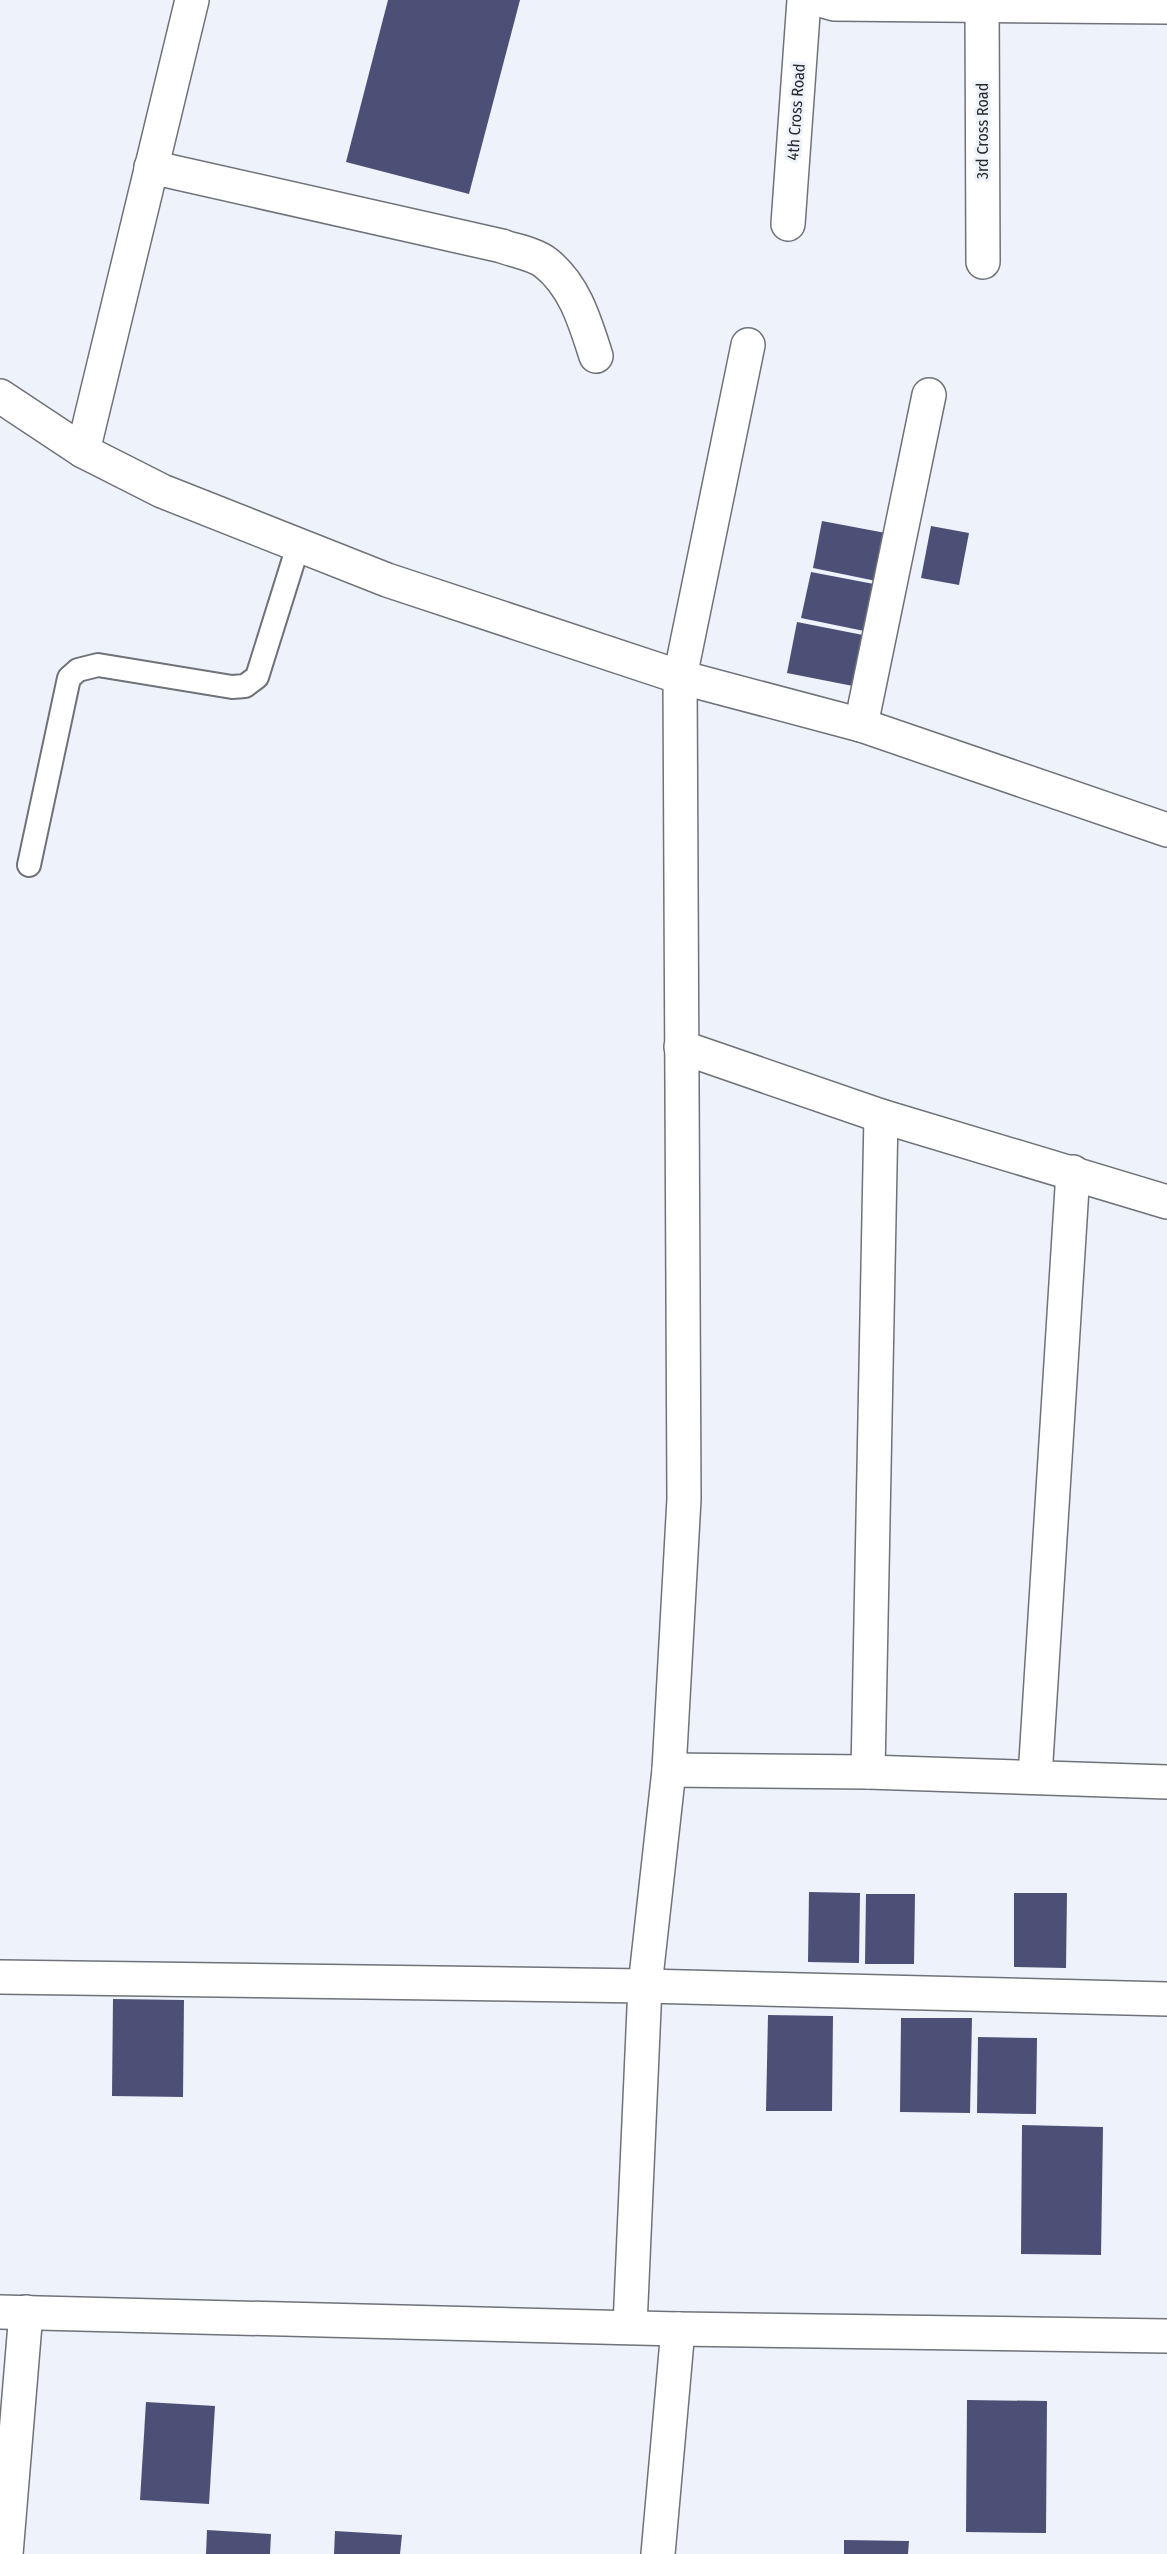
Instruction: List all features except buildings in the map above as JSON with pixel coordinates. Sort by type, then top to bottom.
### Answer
[{"type":"street","points":[[83,451],[192,0]]},
{"type":"street","name":"4th Cross Road","points":[[788,224],[804,0]]},
{"type":"street","points":[[820,0],[834,4],[982,3],[1167,7]]},
{"type":"street","name":"3rd Cross Road","points":[[982,3],[982,262]]},
{"type":"street","points":[[151,167],[502,246],[545,262],[566,284],[581,309],[596,356]]},
{"type":"street","points":[[630,2326],[645,1986],[669,1770],[684,1499],[680,677],[748,345]]},
{"type":"street","points":[[861,725],[929,395]]},
{"type":"street","points":[[0,396],[83,451],[162,491],[387,580],[680,677],[861,725],[1167,830]]},
{"type":"street","points":[[681,1047],[880,1116],[1167,1202]]},
{"type":"street","points":[[868,1772],[880,1116]]},
{"type":"street","points":[[1035,1777],[1073,1172]]},
{"type":"street","points":[[669,1770],[868,1772],[1167,1782]]},
{"type":"street","points":[[0,1977],[645,1986],[1167,1999]]},
{"type":"street","points":[[6,2554],[13,2312],[678,2329],[1167,2336]]},
{"type":"street","points":[[658,2554],[678,2329]]},
{"type":"lane","points":[[29,865],[69,678],[78,670],[98,665],[232,687],[245,686],[257,677],[298,546]]}]
